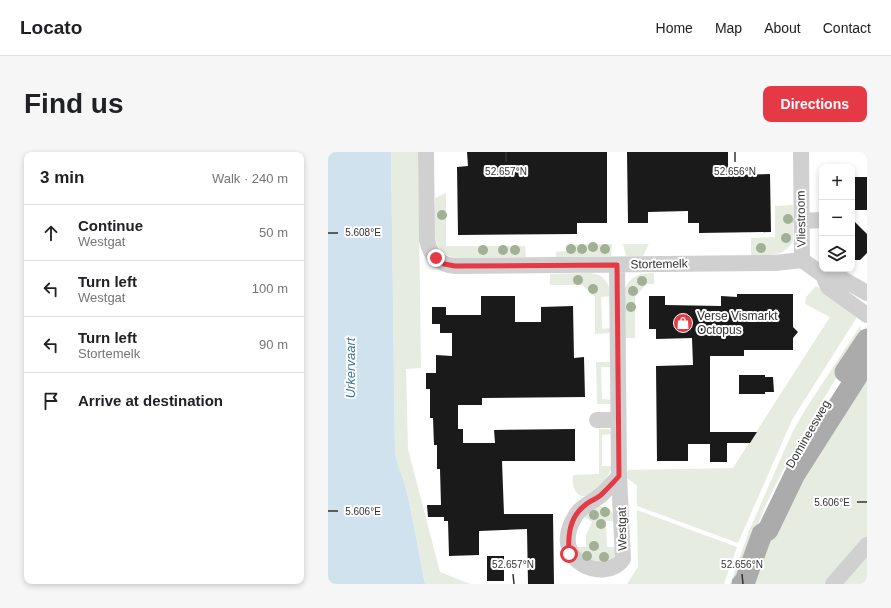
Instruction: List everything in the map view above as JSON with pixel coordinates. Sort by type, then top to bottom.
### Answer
[{"type":"main road","name":"Domineesweg","points":[[744,583],[762,534],[760,527],[787,469],[818,414],[867,339]]},
{"type":"main road","name":"Domineesweg","points":[[762,534],[768,530],[795,474],[867,361]]},
{"type":"street","name":"Stortemelk","points":[[426,152],[426,240],[432,254],[440,261],[455,266],[775,263],[802,260]]},
{"type":"street","name":"Vliestroom","points":[[801,152],[802,260],[823,275],[834,274],[841,280],[867,294]]},
{"type":"street","points":[[801,221],[819,220]]},
{"type":"street","name":"Westgat","points":[[617,265],[619,476],[623,559],[611,572],[602,575],[587,572],[576,566],[569,554],[569,530],[576,515],[584,506],[602,495],[619,476]]},
{"type":"street","name":"Vliestroom","points":[[841,280],[867,315]]},
{"type":"street","points":[[597,420],[618,420]]},
{"type":"street","points":[[832,584],[867,545]]},
{"type":"shaded area","points":[[391,152],[418,152],[421,368],[406,369],[408,449],[440,572],[470,584],[425,584],[407,493],[395,452]]},
{"type":"shaded area","points":[[446,193],[446,246],[525,246],[526,257],[458,258],[448,256],[441,251],[435,236],[435,198]]},
{"type":"shaded area","points":[[793,205],[793,241],[789,246],[780,253],[751,256],[751,238],[775,237],[775,206]]},
{"type":"shaded area","points":[[612,244],[611,256],[556,257],[556,252],[567,251],[566,245]]},
{"type":"shaded area","points":[[623,244],[649,244],[643,256],[626,256]]},
{"type":"shaded area","points":[[589,273],[602,277],[609,287],[611,296],[601,297],[602,329],[611,328],[609,333],[595,334],[595,297],[582,285],[550,285],[550,274]]},
{"type":"shaded area","points":[[654,273],[654,284],[647,284],[635,297],[635,338],[626,338],[624,291],[626,286],[636,276]]},
{"type":"shaded area","points":[[816,286],[848,306],[857,317],[792,420],[738,543],[637,506],[637,486],[625,476],[628,470],[733,468],[830,317],[805,304],[806,297]]},
{"type":"shaded area","points":[[860,326],[862,335],[805,430],[768,500],[753,535],[737,584],[730,584],[749,531],[792,433],[805,410]]},
{"type":"shaded area","points":[[596,362],[610,362],[612,367],[601,367],[602,399],[612,400],[610,404],[597,404]]},
{"type":"shaded area","points":[[867,369],[867,538],[826,584],[752,584],[781,506]]},
{"type":"shaded area","points":[[599,429],[609,429],[612,434],[602,435],[602,466],[612,466],[607,477],[596,490],[584,496],[579,495],[573,487],[573,475],[599,474]]},
{"type":"shaded area","points":[[598,506],[607,508],[615,517],[616,521],[606,521],[607,547],[617,547],[612,559],[606,563],[593,567],[576,547],[586,547],[586,535],[592,522],[583,516]]},
{"type":"shaded area","points":[[637,510],[737,547],[724,584],[627,584],[638,567]]},
{"type":"shaded area","points":[[867,551],[867,584],[838,584]]},
{"type":"water","name":"Urkervaart","points":[[328,152],[391,152],[395,452],[407,493],[425,584],[328,584]]},
{"type":"building","points":[[467,152],[607,152],[607,223],[577,223],[577,234],[458,235],[457,167],[468,166]]},
{"type":"building","points":[[627,152],[728,152],[728,175],[770,174],[771,232],[699,233],[699,223],[688,223],[688,211],[648,212],[648,223],[628,223]]},
{"type":"building","points":[[855,177],[867,177],[867,210],[855,210]]},
{"type":"building","points":[[855,222],[867,234],[867,253],[860,260],[855,260]]},
{"type":"building","points":[[737,294],[793,294],[793,327],[798,332],[793,338],[793,350],[744,350],[744,356],[710,356],[710,432],[757,432],[750,443],[727,443],[727,462],[710,462],[710,444],[688,444],[688,461],[657,461],[656,366],[693,365],[692,338],[656,339],[656,329],[649,329],[649,296],[665,296],[665,305],[721,306],[721,296],[737,297]]},
{"type":"building","points":[[481,296],[515,296],[515,322],[541,322],[541,307],[573,306],[574,358],[584,357],[585,397],[482,398],[482,405],[458,405],[458,429],[463,429],[463,443],[495,443],[494,430],[575,429],[575,461],[502,461],[504,514],[553,514],[554,584],[528,584],[527,529],[479,531],[479,555],[449,556],[448,521],[444,521],[444,517],[428,517],[427,505],[441,505],[440,469],[437,469],[437,445],[434,445],[433,418],[430,418],[430,389],[426,389],[426,373],[436,373],[436,355],[452,356],[452,333],[440,333],[440,324],[432,324],[432,307],[446,307],[446,315],[481,315]]},
{"type":"building","points":[[739,375],[765,375],[765,377],[773,377],[774,392],[765,392],[765,394],[739,394]]},
{"type":"building","points":[[487,556],[504,556],[504,581],[487,581]]},
{"type":"place","name":"Verse Vismarkt Octopus","points":[[683,323]]},
{"type":"route","points":[[436,258],[444,264],[455,266],[617,265],[619,476],[602,495],[584,506],[576,515],[569,530],[569,554]]}]
